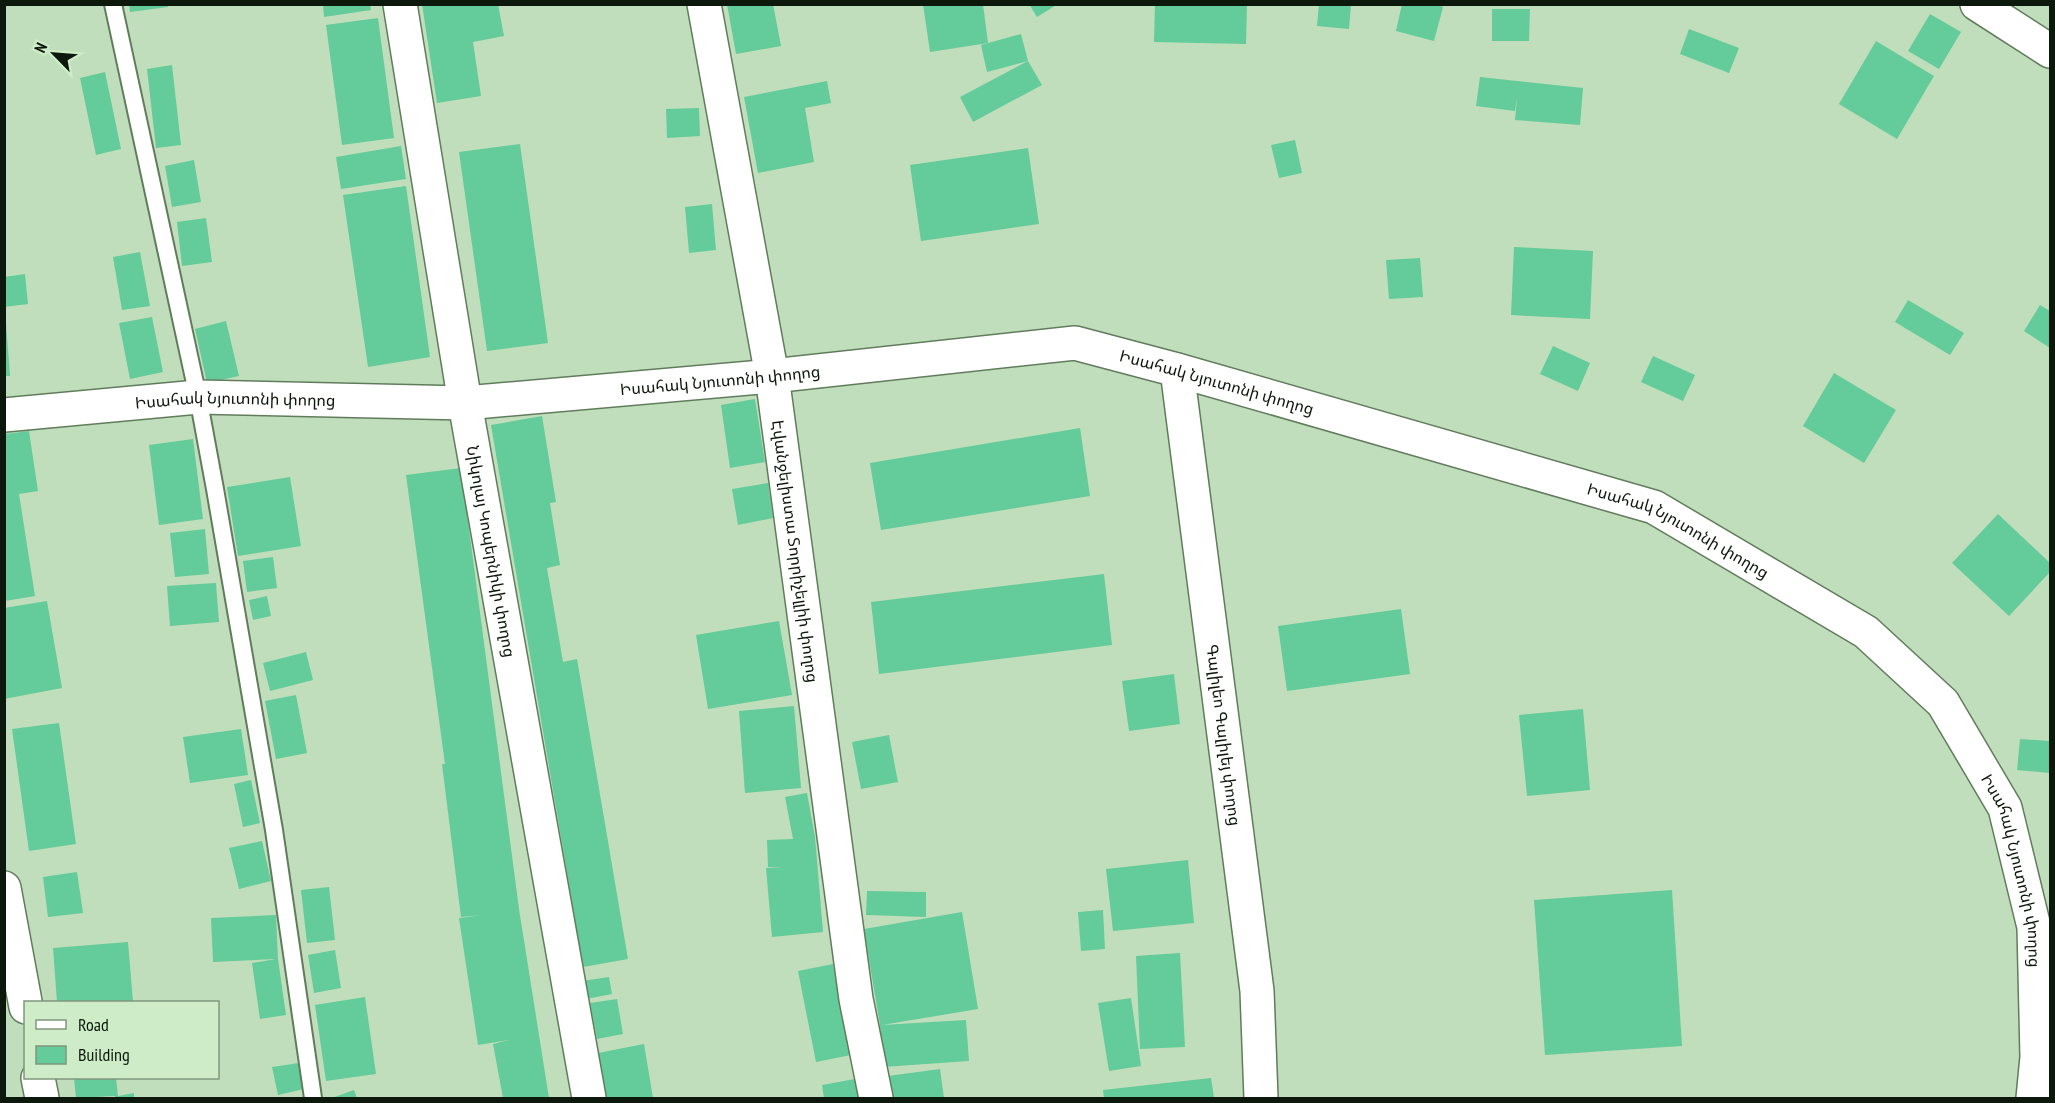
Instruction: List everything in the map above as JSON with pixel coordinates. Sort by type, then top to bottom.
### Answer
[{"type":"street","name":"Նիկոլայ Կոպերնիկի փողոց","points":[[400,4],[465,403],[589,1098]]},
{"type":"street","name":"Էվանջելիստա Տորրիչելլիի փողոց","points":[[704,4],[772,376],[856,999],[876,1098]]},
{"type":"street","points":[[1977,4],[2050,51]]},
{"type":"street","name":"Իսահակ Նյուտոնի փողոց","points":[[4,415],[198,397],[465,403],[772,376],[1075,343],[1177,370],[1654,507],[1866,632],[1943,703],[2005,808],[2034,927],[2037,1057],[2032,1098]]},
{"type":"street","name":"Գալիլեո Գալիլեյ փողոց","points":[[1177,370],[1257,991],[1261,1098]]},
{"type":"street","points":[[4,888],[25,1001]]},
{"type":"street","points":[[38,1079],[42,1098]]},
{"type":"lane","points":[[113,4],[198,397],[215,489],[274,830],[313,1098]]},
{"type":"building","points":[[129,4],[167,4],[168,7],[130,12]]},
{"type":"building","points":[[323,4],[370,4],[371,10],[324,17]]},
{"type":"building","points":[[422,4],[498,4],[504,36],[473,42],[481,96],[437,103]]},
{"type":"building","points":[[727,4],[773,4],[781,46],[736,54]]},
{"type":"building","points":[[923,4],[983,4],[988,43],[930,52]]},
{"type":"building","points":[[1029,4],[1058,4],[1037,17]]},
{"type":"building","points":[[1155,4],[1247,4],[1246,44],[1154,42]]},
{"type":"building","points":[[1319,4],[1351,4],[1349,29],[1317,26]]},
{"type":"building","points":[[1402,4],[1434,4],[1443,7],[1434,41],[1396,31]]},
{"type":"building","points":[[1492,9],[1530,9],[1529,41],[1492,41]]},
{"type":"building","points":[[1930,14],[1961,32],[1939,69],[1908,51]]},
{"type":"building","points":[[378,18],[394,138],[342,145],[326,25]]},
{"type":"building","points":[[1689,29],[1739,48],[1729,73],[1680,54]]},
{"type":"building","points":[[1021,34],[1028,61],[987,72],[981,45]]},
{"type":"building","points":[[1876,41],[1934,76],[1897,139],[1839,104]]},
{"type":"building","points":[[1028,61],[1042,85],[973,122],[960,97]]},
{"type":"building","points":[[172,65],[181,145],[156,148],[147,69]]},
{"type":"building","points":[[105,72],[121,149],[96,155],[80,78]]},
{"type":"building","points":[[1480,77],[1583,88],[1580,125],[1515,120],[1517,98],[1515,111],[1476,106]]},
{"type":"building","points":[[827,81],[831,103],[805,108],[814,162],[758,173],[744,97]]},
{"type":"building","points":[[699,108],[700,136],[667,138],[666,109]]},
{"type":"building","points":[[1295,140],[1302,173],[1279,178],[1271,145]]},
{"type":"building","points":[[520,144],[548,343],[487,351],[459,152]]},
{"type":"building","points":[[401,146],[406,179],[341,189],[336,157]]},
{"type":"building","points":[[1028,148],[1039,224],[921,241],[910,165]]},
{"type":"building","points":[[194,160],[201,202],[172,207],[165,166]]},
{"type":"building","points":[[406,186],[430,357],[368,367],[343,195]]},
{"type":"building","points":[[712,204],[716,250],[689,253],[685,207]]},
{"type":"building","points":[[206,218],[212,262],[182,266],[177,222]]},
{"type":"building","points":[[1514,247],[1593,251],[1590,319],[1511,315]]},
{"type":"building","points":[[140,252],[150,306],[122,310],[113,257]]},
{"type":"building","points":[[1420,258],[1423,297],[1389,299],[1386,260]]},
{"type":"building","points":[[25,274],[28,304],[4,307],[4,277]]},
{"type":"building","points":[[1908,300],[1964,333],[1950,355],[1895,322]]},
{"type":"building","points":[[2040,305],[2050,311],[2050,348],[2024,331]]},
{"type":"building","points":[[152,317],[163,372],[130,379],[119,323]]},
{"type":"building","points":[[226,321],[239,376],[207,383],[195,329]]},
{"type":"building","points":[[4,323],[6,323],[10,376],[4,376]]},
{"type":"building","points":[[1553,346],[1590,363],[1578,391],[1540,374]]},
{"type":"building","points":[[1653,356],[1695,375],[1683,401],[1641,382]]},
{"type":"building","points":[[1834,373],[1896,410],[1864,463],[1803,426]]},
{"type":"building","points":[[755,399],[765,462],[730,468],[721,405]]},
{"type":"building","points":[[542,416],[556,502],[550,503],[560,565],[547,568],[563,662],[577,659],[628,959],[583,967],[491,425]]},
{"type":"building","points":[[1080,428],[1090,496],[881,530],[870,463]]},
{"type":"building","points":[[29,431],[38,491],[19,494],[35,596],[5,601],[5,434]]},
{"type":"building","points":[[193,439],[203,519],[159,525],[149,445]]},
{"type":"building","points":[[461,468],[519,909],[549,1098],[503,1098],[493,1044],[509,1040],[478,1045],[459,918],[483,915],[461,917],[442,764],[445,764],[406,475]]},
{"type":"building","points":[[290,477],[301,546],[238,556],[227,487]]},
{"type":"building","points":[[768,483],[773,518],[738,525],[732,489]]},
{"type":"building","points":[[1998,514],[2050,563],[2050,572],[2009,616],[1952,563]]},
{"type":"building","points":[[205,529],[209,574],[175,577],[170,533]]},
{"type":"building","points":[[273,557],[277,588],[247,592],[243,561]]},
{"type":"building","points":[[1104,574],[1112,645],[879,674],[871,602]]},
{"type":"building","points":[[216,583],[219,622],[170,626],[167,586]]},
{"type":"building","points":[[267,596],[271,616],[253,620],[249,600]]},
{"type":"building","points":[[47,601],[62,688],[4,699],[4,608]]},
{"type":"building","points":[[1401,609],[1410,674],[1287,691],[1278,626]]},
{"type":"building","points":[[779,621],[792,695],[708,709],[696,635]]},
{"type":"building","points":[[306,652],[313,680],[270,691],[263,663]]},
{"type":"building","points":[[1174,674],[1180,724],[1129,731],[1122,681]]},
{"type":"building","points":[[296,695],[307,753],[276,759],[265,701]]},
{"type":"building","points":[[794,706],[801,788],[745,793],[739,711]]},
{"type":"building","points":[[1583,709],[1590,790],[1527,796],[1519,715]]},
{"type":"building","points":[[59,723],[76,844],[29,851],[12,729]]},
{"type":"building","points":[[241,729],[248,775],[190,783],[183,737]]},
{"type":"building","points":[[889,735],[898,782],[861,789],[852,742]]},
{"type":"building","points":[[2020,739],[2050,741],[2050,773],[2017,770]]},
{"type":"building","points":[[251,780],[260,823],[243,827],[234,784]]},
{"type":"building","points":[[807,793],[815,837],[823,932],[772,937],[766,868],[783,867],[768,867],[767,840],[793,839],[785,797]]},
{"type":"building","points":[[262,841],[271,881],[239,889],[229,848]]},
{"type":"building","points":[[1188,860],[1194,923],[1113,931],[1106,869]]},
{"type":"building","points":[[77,872],[83,913],[48,917],[43,877]]},
{"type":"building","points":[[329,887],[335,940],[307,943],[301,890]]},
{"type":"building","points":[[1672,890],[1682,1046],[1545,1055],[1534,900]]},
{"type":"building","points":[[867,891],[926,892],[926,917],[866,915]]},
{"type":"building","points":[[1103,910],[1105,949],[1081,951],[1078,912]]},
{"type":"building","points":[[962,912],[978,1009],[882,1025],[966,1020],[969,1061],[883,1067],[880,1025],[864,929]]},
{"type":"building","points":[[276,915],[278,959],[286,1015],[260,1019],[252,963],[276,959],[213,962],[211,918]]},
{"type":"building","points":[[128,942],[133,1001],[57,1001],[53,948]]},
{"type":"building","points":[[335,950],[341,988],[314,993],[308,955]]},
{"type":"building","points":[[1180,953],[1185,1047],[1140,1049],[1136,956]]},
{"type":"building","points":[[833,964],[851,1055],[816,1062],[798,971]]},
{"type":"building","points":[[609,977],[612,994],[586,999],[582,981]]},
{"type":"building","points":[[365,997],[376,1074],[326,1081],[315,1005]]},
{"type":"building","points":[[1131,998],[1141,1066],[1109,1071],[1098,1003]]},
{"type":"building","points":[[617,999],[623,1034],[597,1039],[590,1003]]},
{"type":"building","points":[[644,1044],[653,1098],[606,1098],[598,1053]]},
{"type":"building","points":[[299,1063],[304,1089],[278,1095],[272,1067]]},
{"type":"building","points":[[940,1069],[944,1098],[891,1098],[888,1076]]},
{"type":"building","points":[[1211,1078],[1214,1098],[1104,1098],[1103,1090]]},
{"type":"building","points":[[74,1079],[116,1079],[118,1096],[134,1093],[134,1098],[115,1098],[115,1096],[76,1098]]},
{"type":"building","points":[[855,1079],[858,1098],[824,1098],[822,1085]]},
{"type":"building","points":[[354,1090],[357,1098],[332,1098]]}]
